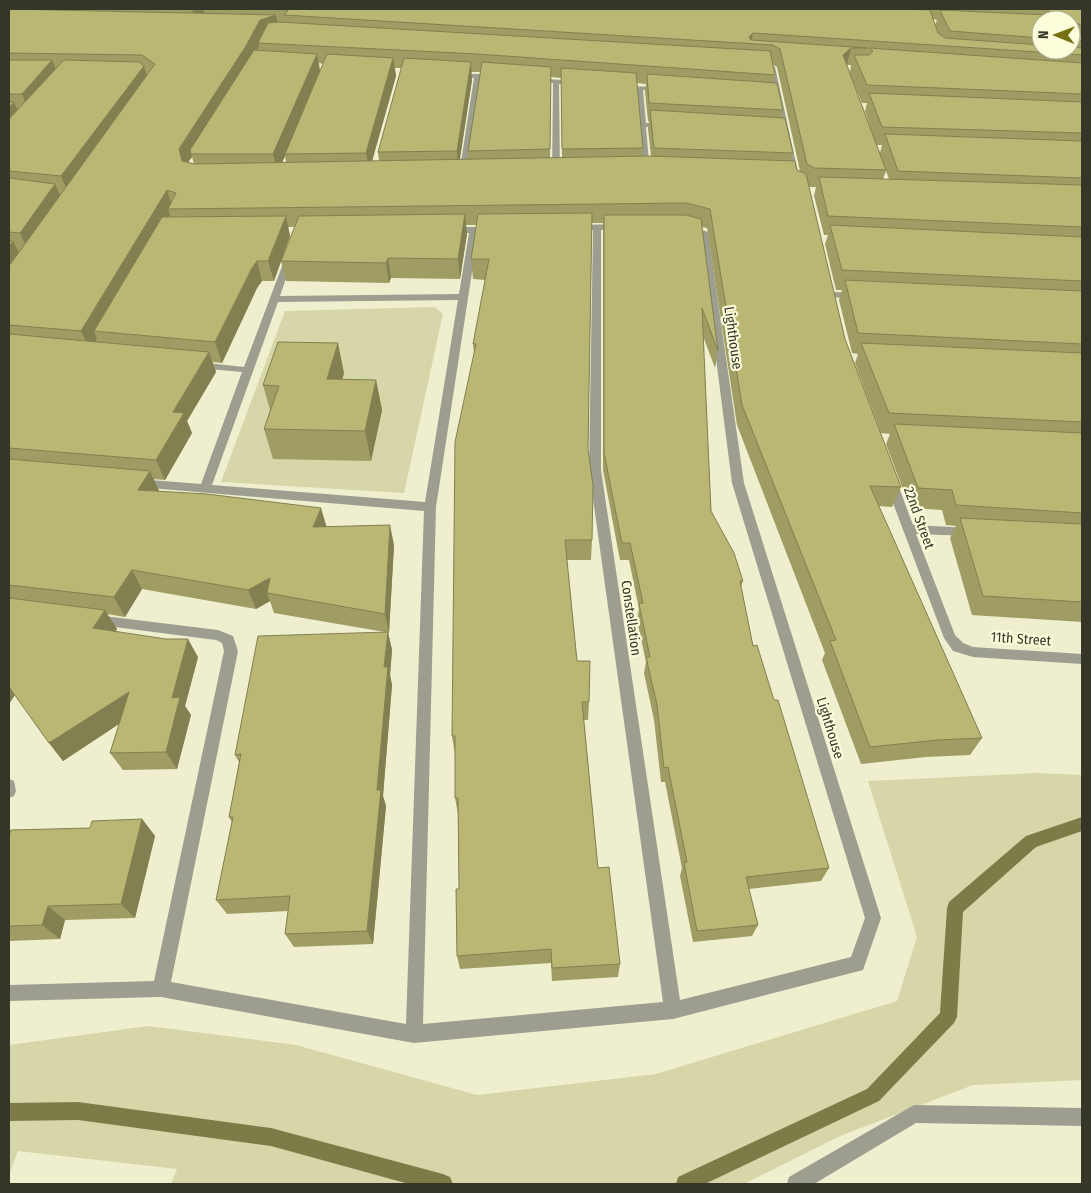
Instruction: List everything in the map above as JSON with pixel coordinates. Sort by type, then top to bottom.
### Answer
[{"type":"street","points":[[765,64],[772,67],[797,185]]},
{"type":"street","points":[[450,74],[508,78]]},
{"type":"street","points":[[463,175],[478,76]]},
{"type":"street","points":[[527,80],[584,84]]},
{"type":"street","points":[[556,82],[556,173]]},
{"type":"street","points":[[611,86],[669,90]]},
{"type":"street","points":[[639,88],[647,171]]},
{"type":"street","points":[[768,97],[778,97]]},
{"type":"street","points":[[643,125],[671,126]]},
{"type":"street","points":[[776,133],[786,133]]},
{"type":"street","points":[[638,172],[657,172]]},
{"type":"street","points":[[546,174],[565,173]]},
{"type":"street","points":[[454,175],[472,175]]},
{"type":"street","points":[[785,175],[795,176]]},
{"type":"street","points":[[569,228],[626,227]]},
{"type":"street","name":"Lighthouse","points":[[673,1010],[857,964],[873,918],[738,483],[704,232],[684,227],[674,227]]},
{"type":"street","name":"Constellation","points":[[598,228],[595,470],[673,1010]]},
{"type":"street","points":[[444,230],[502,230]]},
{"type":"street","points":[[414,1034],[430,507],[474,230]]},
{"type":"street","points":[[205,488],[292,249]]},
{"type":"street","points":[[831,295],[870,297]]},
{"type":"street","points":[[274,299],[464,297]]},
{"type":"street","points":[[190,364],[248,370]]},
{"type":"street","name":"22nd Street","points":[[888,474],[950,638],[958,647]]},
{"type":"street","points":[[126,482],[430,507]]},
{"type":"street","points":[[908,529],[985,533]]},
{"type":"street","points":[[85,619],[218,635],[228,640],[231,651],[161,990]]},
{"type":"street","name":"11th Street","points":[[958,647],[973,652],[1082,659]]},
{"type":"street","points":[[9,786],[9,791]]},
{"type":"street","points":[[9,993],[161,990],[414,1034],[673,1010]]},
{"type":"street","points":[[796,1184],[914,1114],[1082,1117]]},
{"type":"green space","points":[[434,307],[443,314],[404,493],[221,482],[285,311]]},
{"type":"green space","points":[[1038,773],[1082,775],[1082,1080],[973,1085],[840,1136],[744,1184],[171,1184],[177,1169],[18,1151],[9,1175],[9,1045],[148,1026],[296,1045],[477,1095],[656,1074],[897,1001],[917,937],[868,781]]},
{"type":"building","points":[[9,9],[276,15],[260,20],[246,46],[179,149],[182,161],[195,164],[649,156],[795,161],[797,170],[806,174],[845,339],[901,487],[870,486],[982,738],[938,740],[870,747],[830,641],[836,640],[742,405],[710,209],[686,203],[168,209],[176,193],[167,190],[81,331],[9,325],[9,266],[155,64],[142,55],[9,53]]},
{"type":"building","points":[[284,9],[930,10],[938,33],[945,38],[1031,44],[1031,52],[753,33],[749,37],[751,40],[867,48],[851,48],[843,55],[886,170],[814,168],[807,164],[780,49],[773,45],[284,15],[288,11]]},
{"type":"building","points":[[1082,9],[1082,26],[1081,10],[1048,10]]},
{"type":"building","points":[[940,10],[1031,14],[1031,37],[950,31]]},
{"type":"building","points":[[279,22],[770,51],[775,75],[477,54],[258,43],[268,23]]},
{"type":"building","points":[[869,48],[1082,63],[1082,94],[867,85],[854,55],[869,55],[873,51]]},
{"type":"building","points":[[254,50],[317,54],[273,154],[191,154],[190,150]]},
{"type":"building","points":[[327,54],[393,58],[366,153],[285,154]]},
{"type":"building","points":[[404,58],[471,62],[457,151],[378,152]]},
{"type":"building","points":[[9,60],[52,60],[22,94],[9,94]]},
{"type":"building","points":[[64,60],[139,62],[144,66],[61,176],[9,171],[9,119]]},
{"type":"building","points":[[482,62],[551,67],[550,149],[468,151]]},
{"type":"building","points":[[561,68],[636,73],[643,148],[562,149]]},
{"type":"building","points":[[647,74],[777,83],[783,110],[649,103]]},
{"type":"building","points":[[869,93],[1082,102],[1082,133],[882,127]]},
{"type":"building","points":[[650,110],[785,118],[793,153],[654,148]]},
{"type":"building","points":[[885,134],[1082,141],[1082,178],[898,171]]},
{"type":"building","points":[[819,177],[1082,185],[1082,227],[828,216]]},
{"type":"building","points":[[9,178],[55,184],[20,233],[9,232]]},
{"type":"building","points":[[592,213],[588,449],[593,485],[592,540],[565,540],[577,661],[590,661],[589,702],[582,702],[598,868],[609,867],[620,964],[552,968],[551,949],[457,956],[456,889],[459,889],[458,798],[455,798],[455,736],[452,736],[455,442],[476,344],[473,344],[489,259],[471,259],[478,214]]},
{"type":"building","points":[[465,214],[458,259],[388,258],[386,263],[281,261],[299,216]]},
{"type":"building","points":[[604,215],[686,215],[701,219],[718,351],[702,308],[711,511],[734,553],[743,581],[740,581],[753,646],[757,645],[774,700],[778,700],[829,868],[746,877],[758,925],[697,931],[684,863],[687,862],[668,767],[664,768],[657,705],[646,657],[650,657],[639,604],[643,603],[630,543],[622,543],[604,453]]},
{"type":"building","points":[[286,216],[268,261],[257,261],[252,268],[215,342],[94,331],[162,217]]},
{"type":"building","points":[[830,225],[1082,237],[1082,281],[842,270]]},
{"type":"building","points":[[845,280],[1082,291],[1082,344],[858,333]]},
{"type":"building","points":[[9,334],[209,352],[173,412],[184,413],[156,460],[9,448]]},
{"type":"building","points":[[278,342],[338,343],[327,379],[376,380],[365,431],[264,429],[279,386],[263,385]]},
{"type":"building","points":[[861,343],[1082,353],[1082,422],[889,413]]},
{"type":"building","points":[[894,424],[1082,433],[1082,513],[956,505],[952,490],[918,488]]},
{"type":"building","points":[[9,459],[150,471],[138,490],[207,494],[321,508],[313,527],[390,525],[385,614],[267,593],[270,578],[248,590],[132,570],[114,597],[9,585]]},
{"type":"building","points":[[960,518],[1082,524],[1082,602],[983,596]]},
{"type":"building","points":[[9,598],[105,610],[93,628],[166,639],[188,639],[172,698],[180,697],[166,752],[110,753],[129,692],[49,743],[9,687]]},
{"type":"building","points":[[388,632],[384,667],[388,667],[377,790],[381,790],[367,931],[285,934],[290,896],[216,900],[233,817],[229,817],[241,754],[235,755],[258,636]]},
{"type":"building","points":[[142,819],[121,904],[48,906],[42,925],[9,926],[9,836],[11,830],[90,828],[92,821]]},
{"type":"waterway","points":[[685,1184],[873,1095],[948,1017],[955,908],[1031,841],[1082,824]]},
{"type":"waterway","points":[[9,1112],[78,1111],[271,1137],[443,1184]]}]
